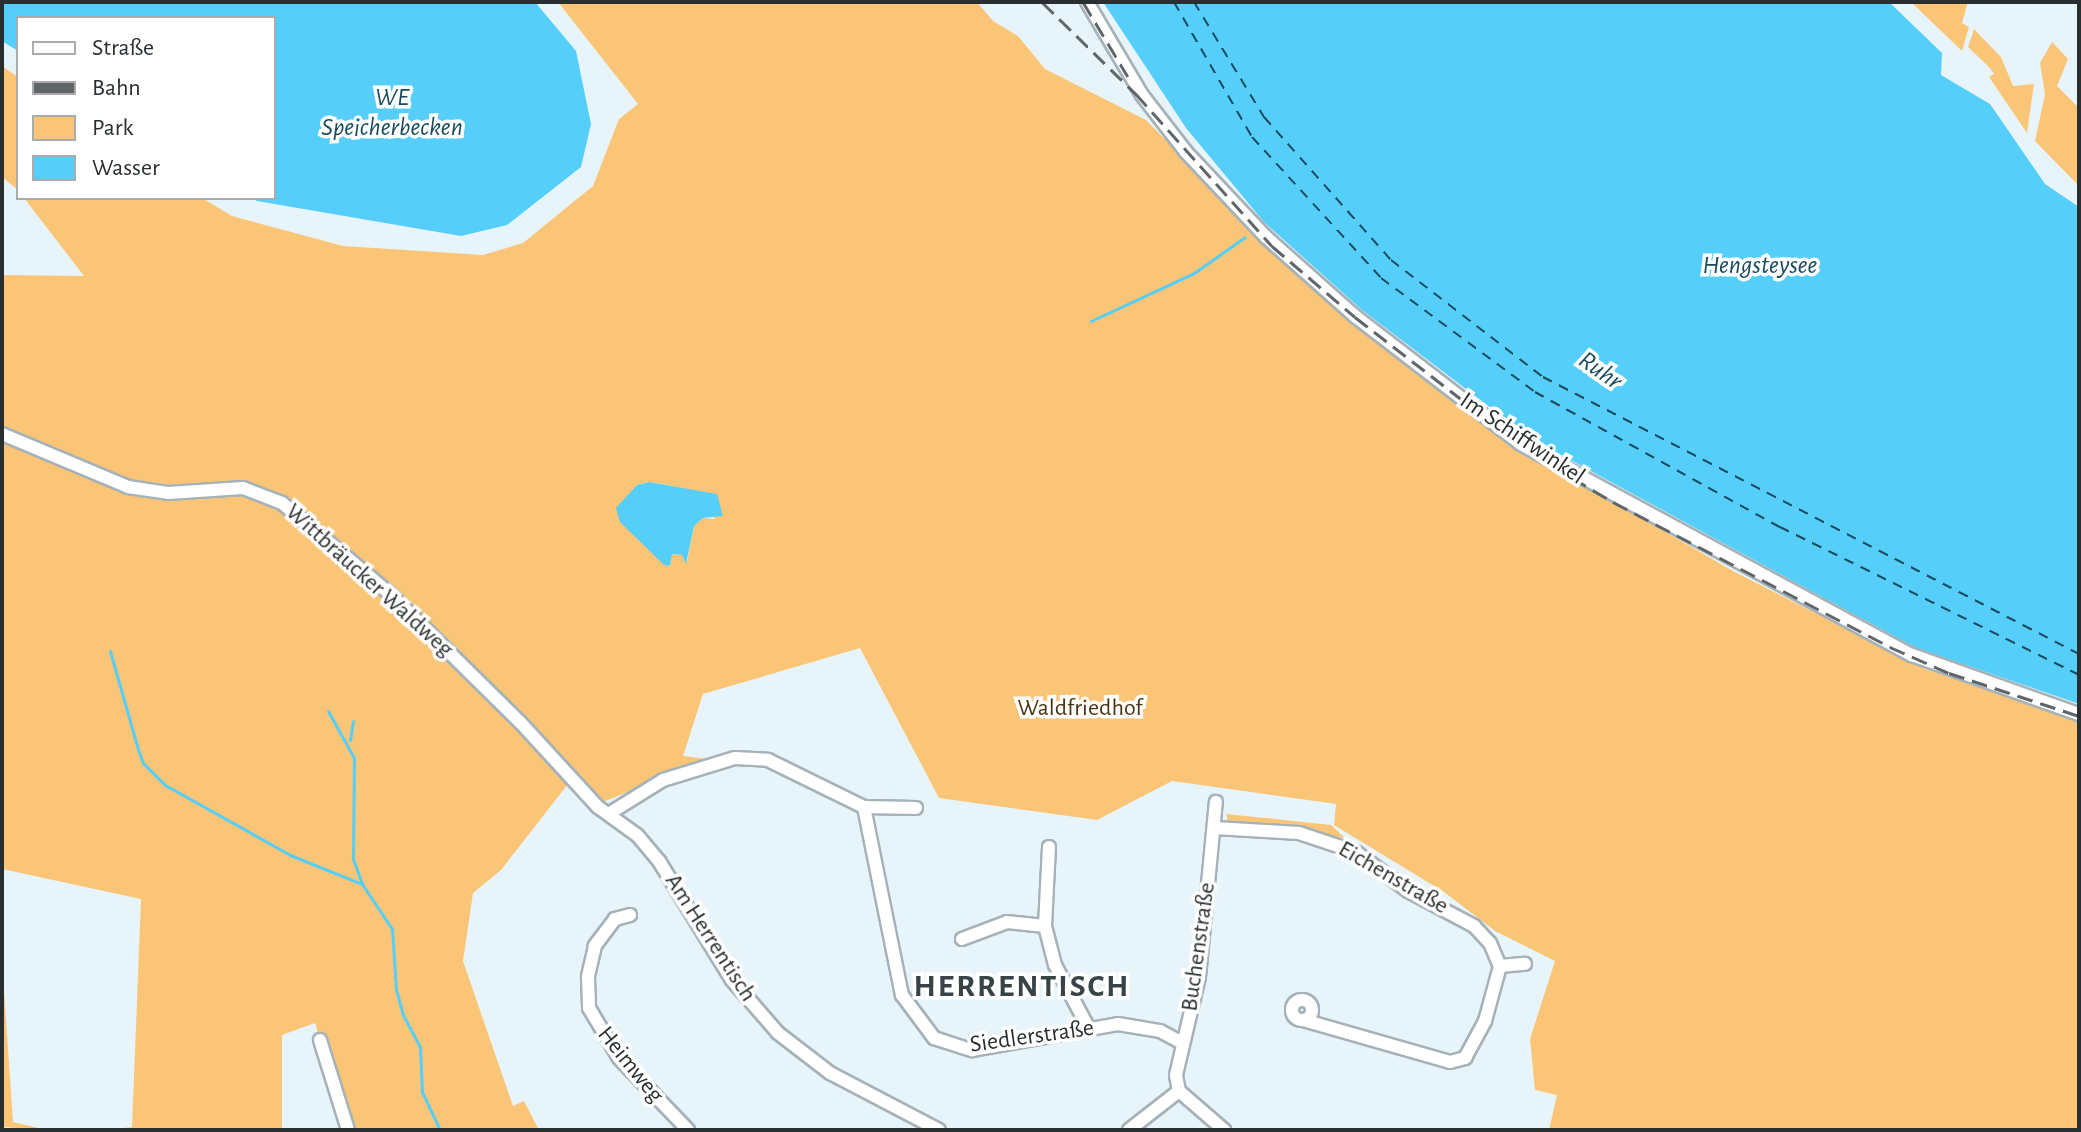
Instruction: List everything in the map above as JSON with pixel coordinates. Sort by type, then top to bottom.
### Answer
[{"type":"street","name":"Im Schiffwinkel","points":[[1087,2],[1151,107],[1266,237],[1356,317],[1521,444],[1912,655],[2079,714]]},
{"type":"street","name":"Wittbräucker Waldweg","points":[[2,434],[128,487],[168,493],[243,488],[282,503],[401,605],[594,803],[610,813]]},
{"type":"street","points":[[610,813],[663,780],[735,758],[768,760],[864,807],[916,808]]},
{"type":"street","name":"Buchenstraße","points":[[1179,1091],[1176,1075],[1199,977],[1216,802]]},
{"type":"street","name":"Siedlerstraße","points":[[864,807],[902,995],[934,1038],[972,1050],[1089,1029],[1138,1025],[1183,1043]]},
{"type":"street","name":"Am Herrentisch","points":[[610,813],[659,861],[732,980],[778,1033],[830,1073],[939,1130]]},
{"type":"street","name":"Eichenstraße","points":[[1215,828],[1299,833],[1356,852],[1408,891],[1474,926],[1490,943],[1500,966]]},
{"type":"street","points":[[1049,847],[1045,926],[1055,965],[1089,1029]]},
{"type":"street","points":[[1035,865],[1050,863]]},
{"type":"street","name":"Heimweg","points":[[630,915],[615,919],[595,946],[588,977],[589,1008],[619,1058],[688,1130]]},
{"type":"street","points":[[978,918],[983,930]]},
{"type":"street","points":[[962,939],[1007,922],[1045,926]]},
{"type":"street","points":[[1303,1020],[1450,1062],[1465,1058],[1485,1021],[1500,966],[1525,964]]},
{"type":"street","points":[[320,1040],[348,1130]]},
{"type":"street","points":[[1129,1130],[1179,1091],[1224,1130]]},
{"type":"green space","name":"Waldfriedhof","points":[[558,2],[977,2],[993,21],[1018,36],[1045,69],[1146,120],[1318,294],[1515,445],[1733,571],[1925,669],[2079,721],[2079,1130],[1549,1130],[1557,1095],[1535,1090],[1530,1039],[1555,961],[1495,931],[1444,892],[1334,825],[1336,804],[1172,781],[1097,820],[939,798],[860,648],[703,694],[683,756],[709,759],[603,802],[575,775],[501,870],[473,893],[463,961],[513,1106],[524,1101],[539,1130],[348,1130],[315,1023],[282,1035],[282,1130],[107,1130],[132,1127],[141,899],[2,869],[2,275],[84,276],[26,200],[205,200],[232,216],[343,246],[483,255],[523,243],[593,186],[619,119],[638,104]],"holes":[[[649,482],[674,486],[716,519],[703,518],[694,526],[687,562],[683,555],[671,554],[670,566],[664,564],[617,508],[637,485]]]},
{"type":"green space","points":[[1911,2],[1968,2],[1962,23],[1969,27],[1962,51]]},
{"type":"green space","points":[[1974,29],[2001,57],[2013,86],[2034,84],[2027,133],[1989,77],[1994,74],[1990,68],[1968,47]]},
{"type":"green space","points":[[2052,42],[2068,59],[2057,86],[2079,108],[2079,186],[2035,141],[2045,94],[2040,63]]},
{"type":"green space","points":[[2,66],[16,76],[16,188],[2,177]]},
{"type":"green space","points":[[1226,814],[1331,825],[1345,838],[1229,824]]},
{"type":"green space","points":[[2,961],[13,1122],[47,1130],[2,1127]]},
{"type":"water","name":"WE Speicherbecken","points":[[2,2],[535,2],[576,51],[591,124],[581,167],[507,225],[461,236],[255,200],[276,200],[276,16],[16,16],[16,50],[2,41]]},
{"type":"water","name":"Hengsteysee","points":[[1103,2],[1889,2],[1942,53],[1941,75],[1990,104],[2045,184],[2079,207],[2079,704],[1916,648],[1532,439],[1362,310],[1264,222],[1186,128]]},
{"type":"water","points":[[649,482],[717,494],[723,516],[703,518],[694,526],[686,564],[682,555],[672,554],[670,566],[664,565],[620,522],[616,508],[637,485]]},
{"type":"waterway","points":[[1091,321],[1194,273],[1245,237]]},
{"type":"waterway","points":[[110,651],[143,763],[165,785],[290,855],[362,884]]},
{"type":"waterway","points":[[328,711],[354,758],[353,859],[362,884],[392,929],[396,989],[403,1015],[420,1047],[422,1092],[440,1130]]},
{"type":"waterway","points":[[350,740],[353,721]]},
{"type":"ferry route","points":[[1174,2],[1252,137],[1381,278],[1535,392],[1780,527],[2079,675]]},
{"type":"ferry route","points":[[1194,2],[1264,117],[1391,260],[1543,377],[2079,654]]},
{"type":"railway","points":[[1042,2],[1136,94],[1272,246],[1355,317],[1531,453],[1613,502],[1890,647],[1949,673],[2079,716]]},
{"type":"railway","points":[[1083,2],[1128,77]]},
{"type":"district","name":"HERRENTISCH","points":[[1022,986]]},
{"type":"water label","name":"Ruhr","points":[[1600,371]]}]
